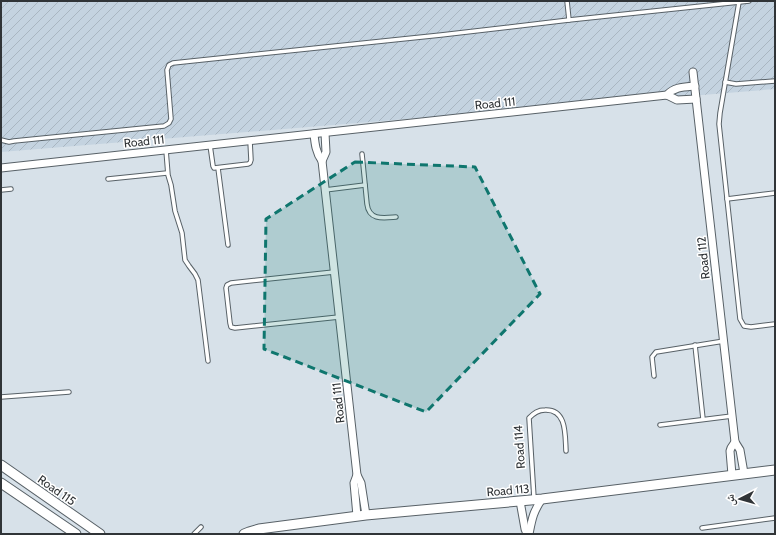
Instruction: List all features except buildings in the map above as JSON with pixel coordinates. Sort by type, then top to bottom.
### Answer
[{"type":"street","name":"Road 112","points":[[693,72],[735,442],[740,450],[744,473]]},
{"type":"street","name":"Road 111","points":[[1,168],[667,95],[676,89],[695,86]]},
{"type":"street","name":"Road 111","points":[[667,95],[677,100],[696,99]]},
{"type":"street","name":"Road 111","points":[[322,161],[326,152],[325,133]]},
{"type":"street","name":"Road 111","points":[[314,134],[317,153],[322,161],[357,475],[361,483],[361,516]]},
{"type":"street","name":"Road 112","points":[[732,475],[730,451],[735,442]]},
{"type":"street","name":"Road 115","points":[[1,465],[100,534]]},
{"type":"street","name":"Road 113","points":[[244,534],[259,529],[361,516],[538,499],[775,470]]},
{"type":"street","points":[[1,483],[76,534]]},
{"type":"street","points":[[528,534],[538,499]]},
{"type":"street","points":[[520,500],[525,529],[528,534]]},
{"type":"lane","points":[[567,1],[569,20]]},
{"type":"lane","points":[[1,140],[9,142],[164,126],[172,119],[167,70],[169,65],[173,63],[749,1]]},
{"type":"lane","points":[[738,2],[719,124],[740,319],[744,326],[751,327],[775,324]]},
{"type":"lane","points":[[725,82],[736,84],[775,80]]},
{"type":"lane","points":[[210,145],[212,166],[214,168],[218,168],[250,163],[250,141]]},
{"type":"lane","points":[[166,150],[167,172],[171,185],[175,211],[181,229],[185,260],[198,280],[208,361]]},
{"type":"lane","points":[[362,154],[367,208],[374,216],[381,218],[396,217]]},
{"type":"lane","points":[[218,168],[228,245]]},
{"type":"lane","points":[[108,179],[167,172]]},
{"type":"lane","points":[[325,190],[365,186]]},
{"type":"lane","points":[[1,190],[11,189]]},
{"type":"lane","points":[[727,199],[775,194]]},
{"type":"lane","points":[[334,272],[231,283],[227,285],[226,288],[228,309],[230,324],[235,328],[339,317]]},
{"type":"lane","points":[[654,376],[652,357],[656,352],[724,341]]},
{"type":"lane","points":[[695,346],[703,420]]},
{"type":"lane","points":[[1,397],[69,392]]},
{"type":"lane","name":"Road 114","points":[[538,499],[529,418],[534,413],[541,410],[549,410],[560,416],[563,423],[566,451]]},
{"type":"lane","points":[[660,424],[732,416]]},
{"type":"lane","points":[[702,528],[775,518]]},
{"type":"lane","points":[[194,534],[201,527]]},
{"type":"highlighted area","points":[[355,162],[475,167],[540,294],[426,412],[264,349],[266,219]]},
{"type":"shaded area","points":[[1,1],[775,1],[775,89],[1,152]]}]
